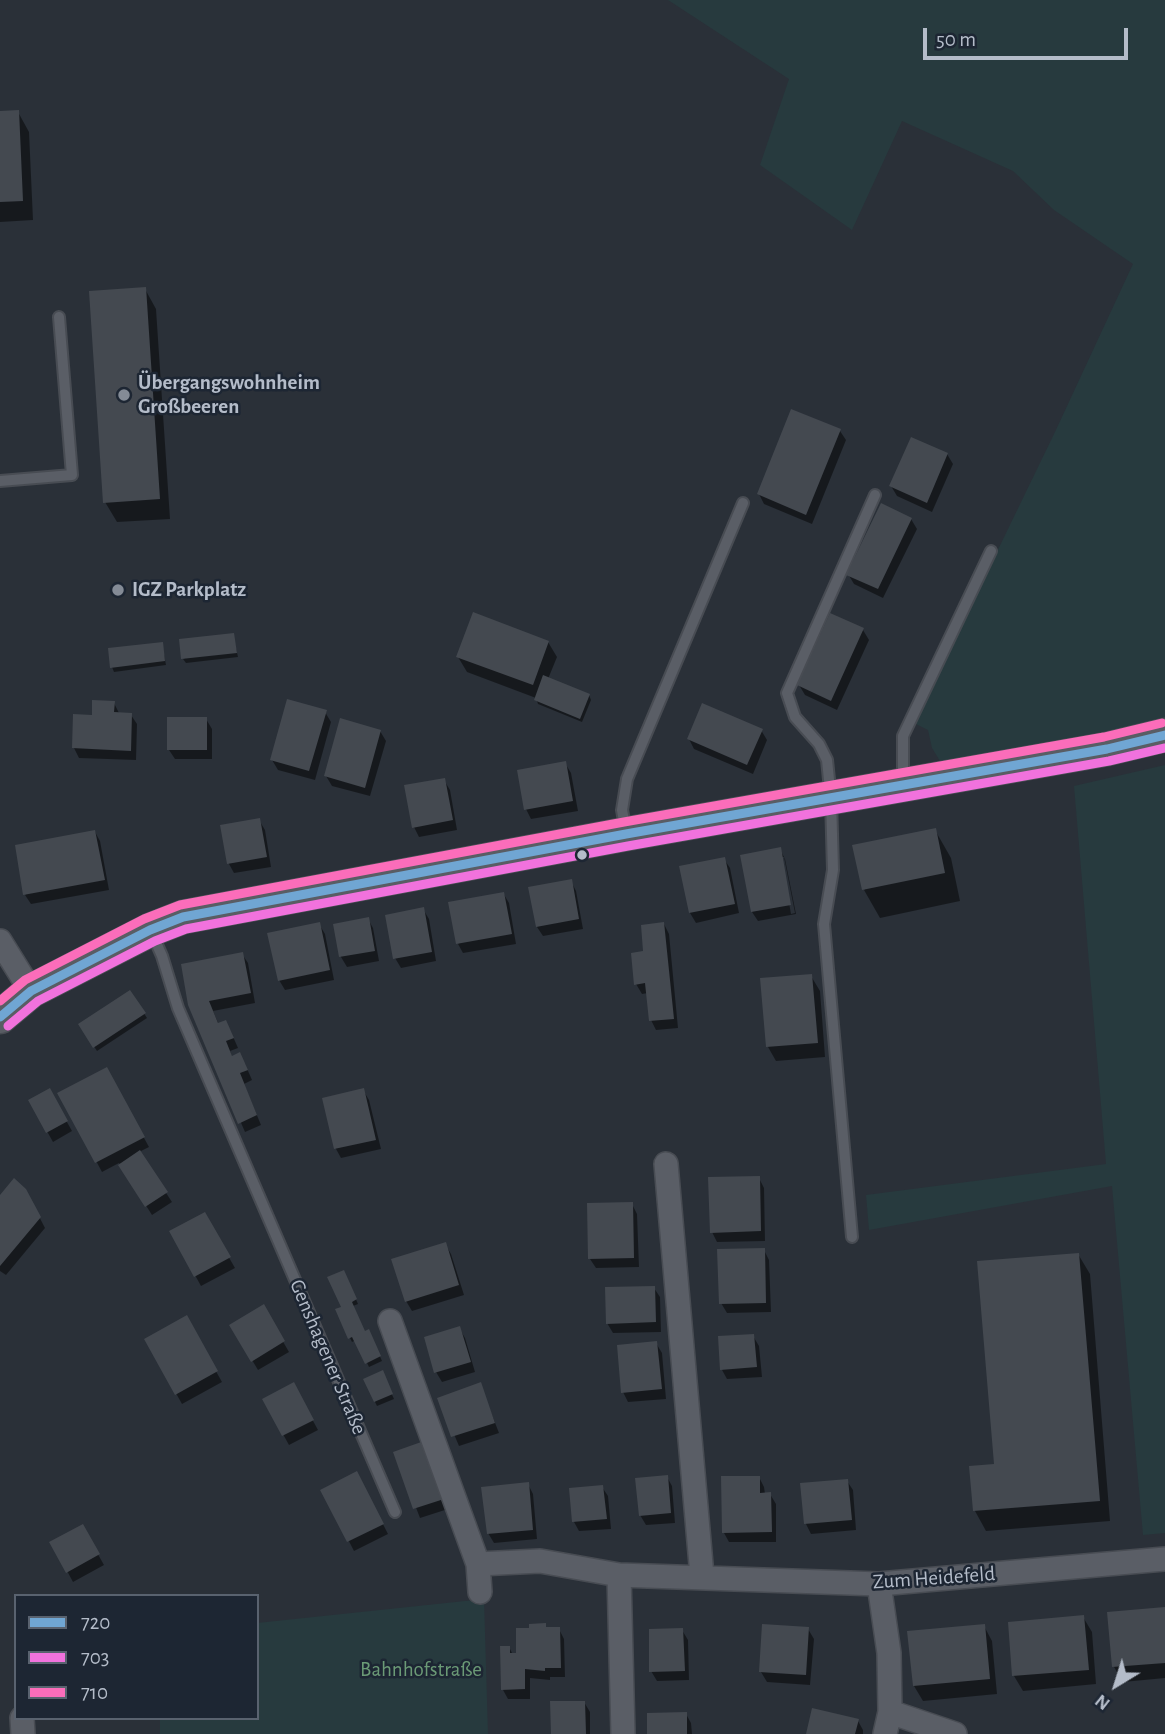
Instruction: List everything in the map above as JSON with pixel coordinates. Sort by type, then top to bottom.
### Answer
[{"type":"street","points":[[0,1017],[31,991],[150,930],[183,917],[626,834],[1107,749],[1165,735]]},
{"type":"street","points":[[0,941],[31,991]]},
{"type":"street","points":[[666,1164],[702,1576]]},
{"type":"street","points":[[390,1321],[478,1564],[480,1592]]},
{"type":"street","name":"Zum Heidefeld","points":[[478,1564],[540,1561],[619,1575],[879,1584],[1165,1559]]},
{"type":"street","points":[[619,1575],[624,1734]]},
{"type":"street","points":[[879,1584],[889,1653],[888,1723],[955,1734]]},
{"type":"lane","points":[[0,481],[72,475],[59,317]]},
{"type":"lane","points":[[852,1237],[824,924],[833,870],[827,760],[819,744],[795,717],[788,693],[875,495]]},
{"type":"lane","points":[[626,834],[622,810],[627,779],[743,503]]},
{"type":"lane","points":[[903,785],[903,736],[990,551]]},
{"type":"lane","name":"Genshagener Straße","points":[[150,930],[178,1008],[395,1512]]},
{"type":"green space","points":[[668,0],[1165,0],[1165,719],[940,761],[932,748],[928,730],[914,723],[1133,264],[1054,210],[1013,171],[902,121],[852,230],[760,165],[789,79]]},
{"type":"green space","points":[[1165,765],[1165,1533],[1143,1535],[1112,1186],[869,1230],[866,1195],[1106,1164],[1074,786]]},
{"type":"green space","name":"Bahnhofstraße","points":[[484,1599],[488,1734],[160,1734],[160,1720],[259,1720],[259,1623]]},
{"type":"building","points":[[19,110],[23,201],[0,202],[0,111]]},
{"type":"building","name":"Übergangswohnheim Großbeeren","points":[[146,287],[160,499],[103,503],[89,291]]},
{"type":"building","points":[[791,409],[841,429],[806,515],[757,494]]},
{"type":"building","points":[[911,437],[948,453],[927,503],[889,486]]},
{"type":"building","points":[[881,503],[912,518],[878,589],[846,575]]},
{"type":"building","points":[[473,612],[549,641],[533,685],[456,657]]},
{"type":"building","points":[[830,613],[864,628],[831,701],[797,685]]},
{"type":"building","points":[[234,633],[237,653],[181,659],[179,639]]},
{"type":"building","points":[[163,642],[165,661],[110,668],[108,648]]},
{"type":"building","points":[[543,675],[590,694],[580,719],[534,700]]},
{"type":"building","points":[[287,699],[327,710],[309,771],[270,760]]},
{"type":"building","points":[[92,700],[115,701],[114,712],[132,713],[131,751],[72,748],[73,714],[92,715]]},
{"type":"building","points":[[702,703],[763,729],[747,765],[687,739]]},
{"type":"building","points":[[167,717],[207,717],[207,750],[167,750]]},
{"type":"building","points":[[340,718],[381,730],[365,788],[324,776]]},
{"type":"building","points":[[566,761],[573,801],[524,810],[517,770]]},
{"type":"building","points":[[445,778],[453,820],[412,828],[404,785]]},
{"type":"building","points":[[260,818],[267,857],[227,864],[220,825]]},
{"type":"building","points":[[936,828],[945,873],[862,890],[852,845]]},
{"type":"building","points":[[95,830],[105,880],[23,895],[15,845]]},
{"type":"building","points":[[781,847],[791,905],[751,912],[740,855]]},
{"type":"building","points":[[725,857],[735,904],[689,913],[679,866]]},
{"type":"building","points":[[572,879],[579,919],[536,927],[528,887]]},
{"type":"building","points":[[504,892],[512,934],[456,944],[448,902]]},
{"type":"building","points":[[424,907],[432,952],[393,959],[385,915]]},
{"type":"building","points":[[369,917],[375,951],[339,957],[333,924]]},
{"type":"building","points":[[320,922],[330,970],[278,981],[267,933]]},
{"type":"building","points":[[664,922],[674,1019],[649,1021],[645,983],[634,985],[631,953],[643,951],[641,925]]},
{"type":"building","points":[[243,952],[251,993],[209,1001],[218,1023],[226,1020],[234,1038],[226,1041],[232,1056],[240,1052],[248,1070],[240,1073],[257,1115],[238,1124],[188,1005],[181,964]]},
{"type":"building","points":[[812,974],[818,1043],[766,1047],[760,978]]},
{"type":"building","points":[[130,990],[146,1013],[93,1048],[78,1024]]},
{"type":"building","points":[[107,1067],[145,1137],[95,1163],[57,1093]]},
{"type":"building","points":[[50,1088],[68,1121],[46,1133],[28,1100]]},
{"type":"building","points":[[364,1088],[376,1140],[334,1149],[322,1098]]},
{"type":"building","points":[[140,1150],[168,1192],[145,1207],[118,1165]]},
{"type":"building","points":[[760,1176],[761,1231],[710,1233],[708,1177]]},
{"type":"building","points":[[14,1178],[26,1189],[41,1217],[0,1266],[0,1195]]},
{"type":"building","points":[[633,1202],[634,1258],[588,1259],[587,1203]]},
{"type":"building","points":[[205,1212],[231,1257],[194,1277],[169,1231]]},
{"type":"building","points":[[446,1242],[459,1285],[405,1302],[391,1259]]},
{"type":"building","points":[[765,1248],[766,1303],[719,1304],[717,1249]]},
{"type":"building","points":[[1079,1253],[1100,1501],[973,1511],[969,1466],[994,1464],[977,1261]]},
{"type":"building","points":[[344,1270],[357,1299],[352,1302],[365,1331],[369,1329],[381,1356],[365,1364],[352,1337],[348,1339],[335,1309],[341,1307],[327,1277]]},
{"type":"building","points":[[655,1286],[656,1322],[606,1324],[605,1287]]},
{"type":"building","points":[[264,1304],[285,1341],[251,1362],[229,1325]]},
{"type":"building","points":[[187,1315],[218,1371],[175,1395],[144,1339]]},
{"type":"building","points":[[460,1326],[471,1362],[434,1373],[424,1337]]},
{"type":"building","points":[[754,1334],[757,1367],[720,1370],[718,1336]]},
{"type":"building","points":[[657,1341],[662,1389],[621,1393],[617,1345]]},
{"type":"building","points":[[383,1370],[393,1394],[374,1402],[363,1379]]},
{"type":"building","points":[[294,1382],[314,1420],[282,1436],[262,1399]]},
{"type":"building","points":[[481,1382],[495,1423],[451,1437],[437,1398]]},
{"type":"building","points":[[424,1441],[444,1499],[413,1509],[393,1452]]},
{"type":"building","points":[[357,1471],[384,1524],[347,1542],[320,1490]]},
{"type":"building","points":[[668,1475],[671,1513],[639,1516],[635,1478]]},
{"type":"building","points":[[721,1476],[760,1476],[760,1493],[771,1492],[772,1532],[722,1533]]},
{"type":"building","points":[[848,1479],[852,1520],[804,1524],[800,1483]]},
{"type":"building","points":[[529,1482],[533,1530],[487,1534],[481,1487]]},
{"type":"building","points":[[603,1485],[607,1519],[572,1522],[569,1488]]},
{"type":"building","points":[[83,1524],[100,1554],[66,1573],[49,1542]]},
{"type":"building","points":[[1165,1607],[1165,1663],[1112,1667],[1107,1612]]},
{"type":"building","points":[[1084,1615],[1089,1670],[1012,1676],[1008,1622]]},
{"type":"building","points":[[546,1623],[546,1627],[560,1627],[561,1668],[545,1668],[545,1671],[525,1669],[525,1689],[501,1690],[500,1646],[510,1646],[510,1653],[516,1653],[516,1628],[529,1628],[529,1624]]},
{"type":"building","points":[[762,1624],[809,1627],[806,1675],[759,1672]]},
{"type":"building","points":[[985,1624],[990,1679],[913,1686],[907,1631]]},
{"type":"building","points":[[683,1628],[685,1671],[649,1672],[649,1629]]},
{"type":"building","points":[[550,1701],[585,1701],[586,1734],[551,1734]]},
{"type":"building","points":[[812,1708],[859,1719],[855,1734],[806,1734]]},
{"type":"building","points":[[687,1712],[687,1734],[647,1734],[647,1713]]},
{"type":"transit line","name":"710","points":[[0,1001],[25,980],[144,919],[180,905],[624,822],[1104,737],[1162,723]]},
{"type":"transit line","name":"720","points":[[0,1017],[31,991],[150,930],[183,917],[626,834],[1107,749],[1165,735]]},
{"type":"transit line","name":"703","points":[[8,1026],[38,1001],[155,941],[186,929],[628,846],[1109,761],[1165,748]]},
{"type":"place","name":"Übergangswohnheim Großbeeren","points":[[124,395]]},
{"type":"place","name":"IGZ Parkplatz","points":[[118,590]]}]
